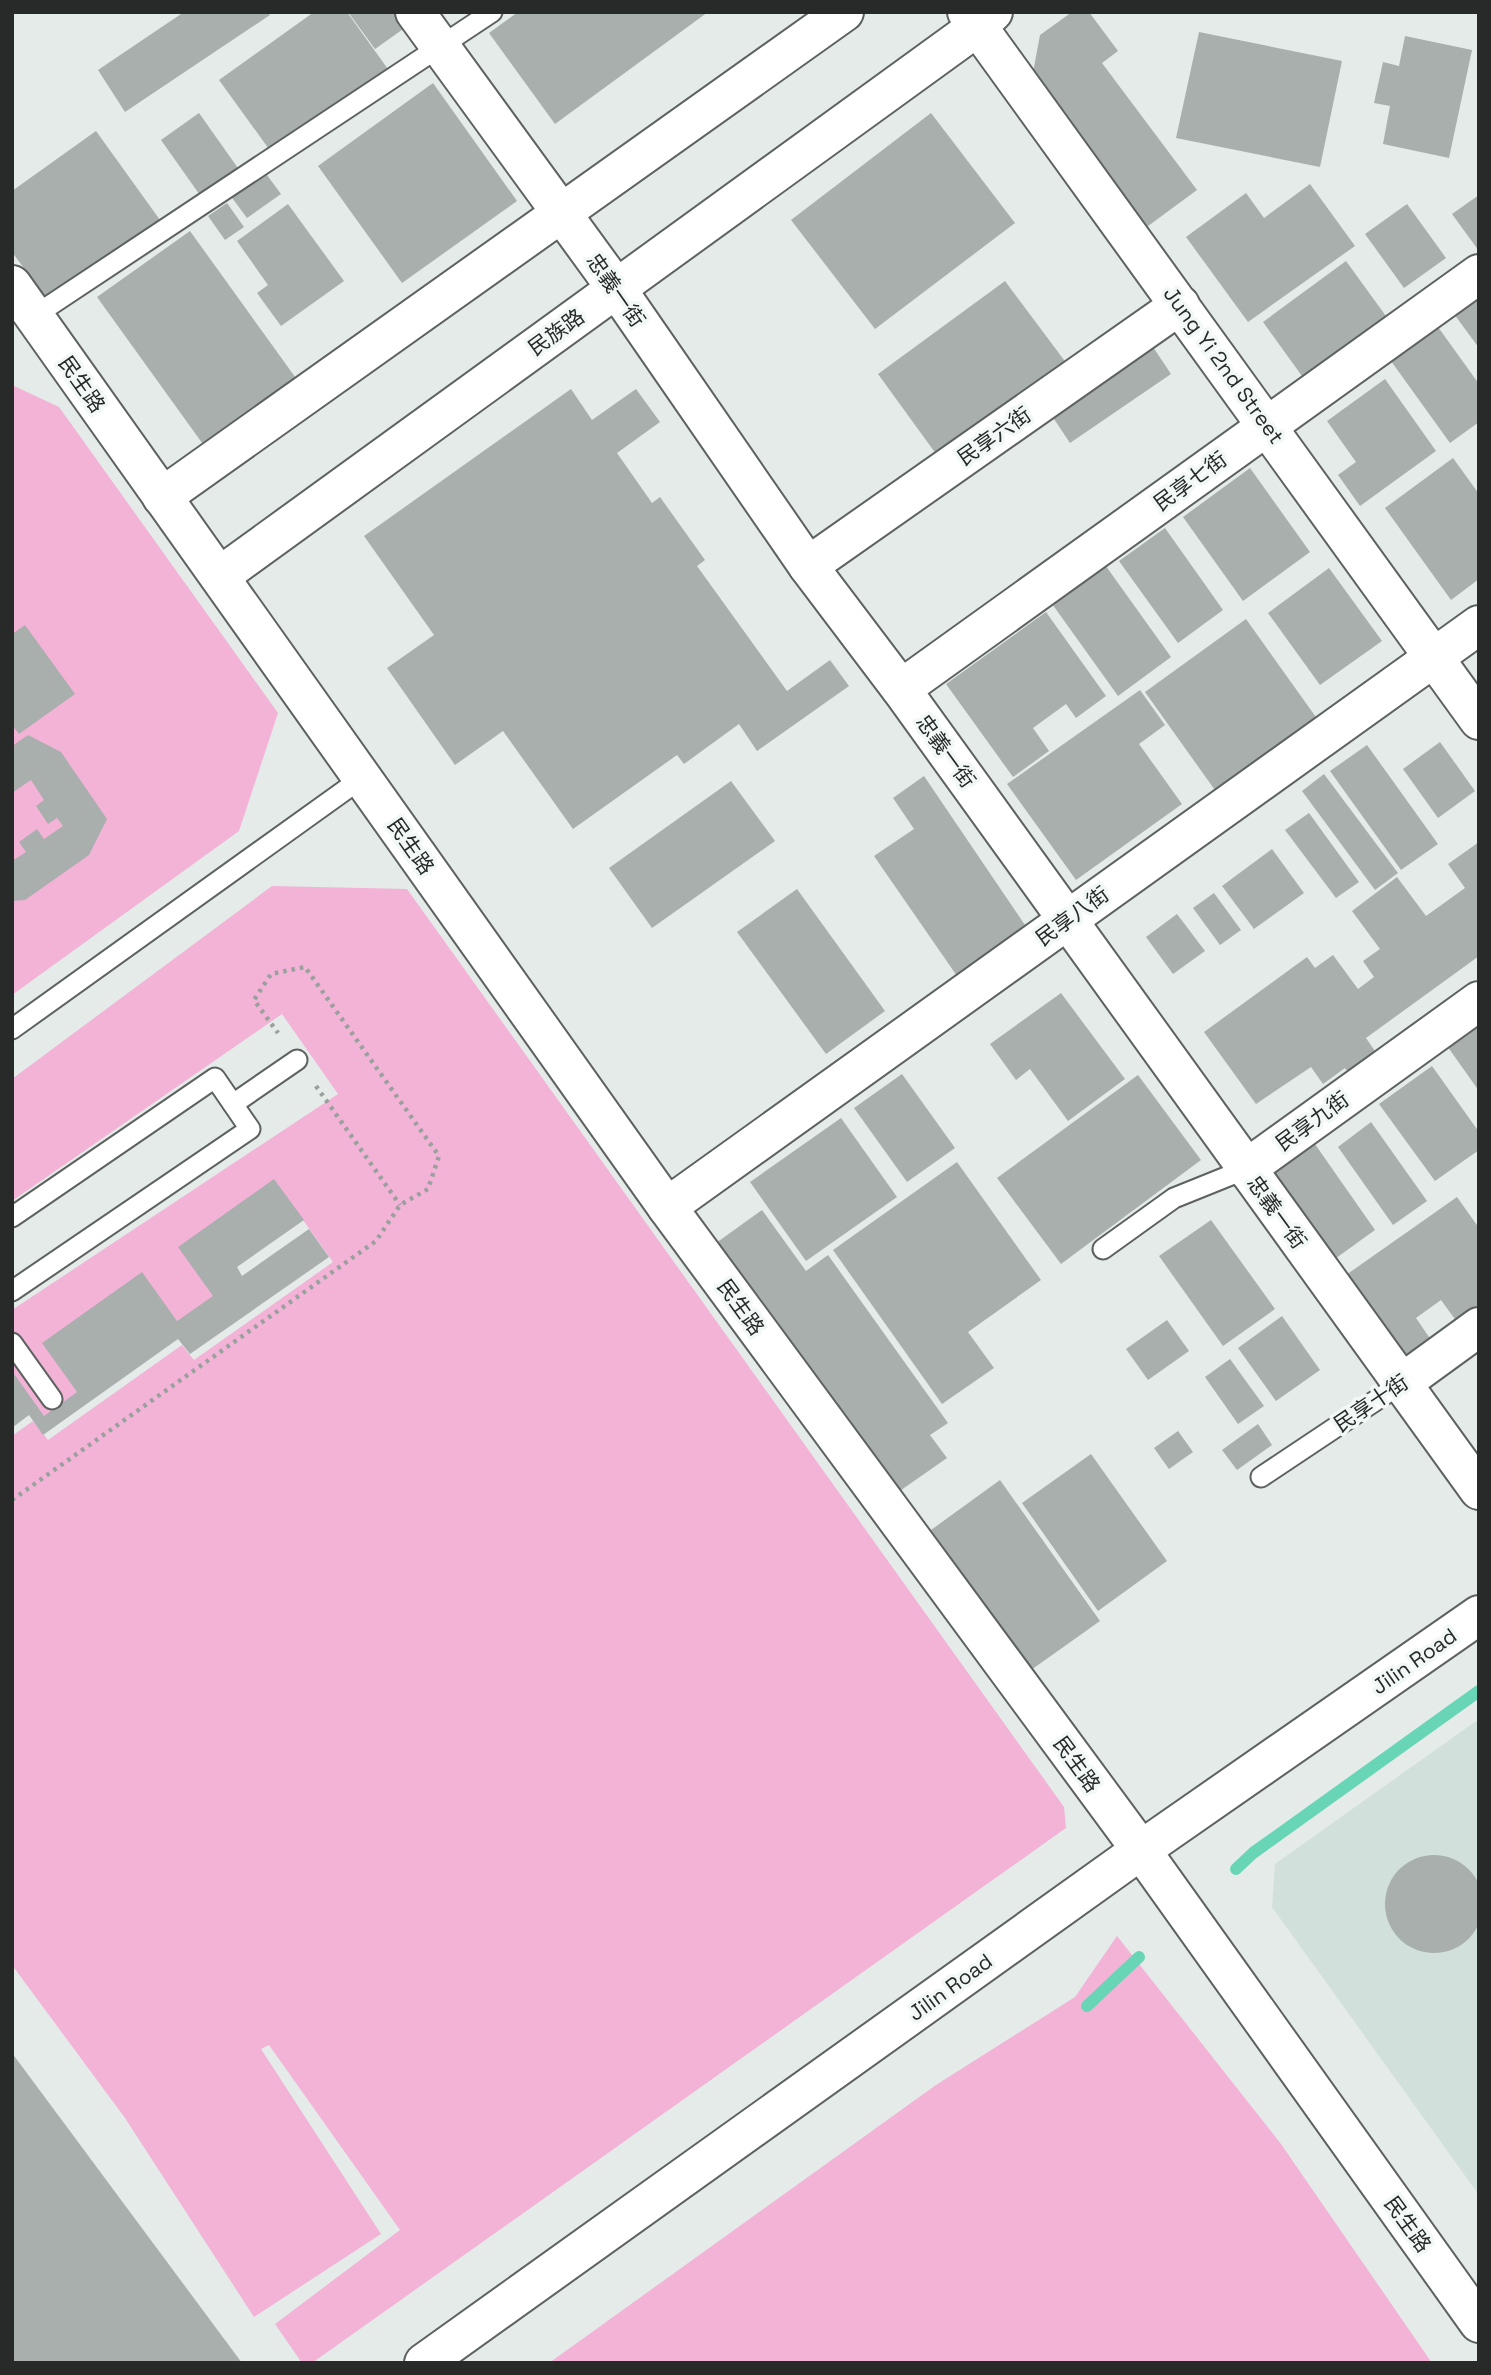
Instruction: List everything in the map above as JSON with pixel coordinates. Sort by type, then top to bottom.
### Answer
[{"type":"street","name":"忠義一街","points":[[415,12],[616,288],[808,566],[901,689],[1479,1490]]},
{"type":"street","points":[[162,497],[563,215],[844,12]]},
{"type":"street","name":"民族路","points":[[220,576],[616,288],[979,17]]},
{"type":"street","name":"Jung Yi 2nd Street","points":[[979,17],[1180,305],[1479,720]]},
{"type":"street","name":"民享七街","points":[[901,689],[1479,274]]},
{"type":"street","name":"民生路","points":[[12,285],[667,1207],[1141,1850],[1479,2323]]},
{"type":"street","name":"民享六街","points":[[808,566],[1180,305]]},
{"type":"street","name":"民享八街","points":[[667,1207],[1479,625]]},
{"type":"street","name":"民享九街","points":[[1246,1169],[1479,1001]]},
{"type":"street","name":"民享十街","points":[[1402,1383],[1479,1327]]},
{"type":"street","name":"Jilin Road","points":[[424,2363],[1141,1850],[1479,1615]]},
{"type":"lane","points":[[34,317],[492,12]]},
{"type":"lane","points":[[12,1029],[362,778]]},
{"type":"lane","points":[[233,1104],[297,1060]]},
{"type":"lane","points":[[12,1217],[215,1078],[250,1129],[12,1291]]},
{"type":"lane","name":"民享九街","points":[[1103,1249],[1174,1198],[1246,1169]]},
{"type":"lane","points":[[12,1343],[52,1399]]},
{"type":"lane","name":"民享十街","points":[[1261,1477],[1402,1383]]},
{"type":"path","points":[[12,1500],[376,1241],[400,1205],[428,1189],[439,1156],[305,967],[271,974],[254,1000],[400,1205]]},
{"type":"shaded area","points":[[12,385],[59,407],[278,713],[239,831],[12,995]]},
{"type":"shaded area","points":[[272,886],[407,889],[1064,1807],[1066,1828],[312,2363],[302,2363],[275,2324],[400,2230],[269,2045],[261,2049],[381,2234],[254,2317],[125,2118],[12,1965],[12,1436],[33,1421],[48,1440],[182,1345],[194,1360],[333,1262],[278,1185],[217,1302],[48,1422],[12,1374],[12,1310],[338,1094],[282,1014],[12,1201],[12,1079]]},
{"type":"shaded area","points":[[1479,1719],[1479,2195],[1272,1907],[1275,1864]]},
{"type":"shaded area","points":[[1117,1936],[1281,2144],[1432,2363],[549,2363],[936,2085],[1075,1997]]},
{"type":"building","points":[[184,12],[268,12],[270,15],[125,112],[98,70]]},
{"type":"building","points":[[314,12],[347,12],[390,72],[274,156],[219,80]]},
{"type":"building","points":[[348,12],[396,12],[406,27],[375,49]]},
{"type":"building","points":[[518,12],[708,12],[555,124],[489,33]]},
{"type":"building","points":[[1072,12],[1089,12],[1118,51],[1102,63],[1197,190],[1144,229],[1032,78],[1040,35]]},
{"type":"building","points":[[1199,32],[1342,61],[1320,167],[1176,138]]},
{"type":"building","points":[[1405,36],[1472,50],[1449,158],[1383,144],[1390,106],[1374,103],[1383,62],[1399,66]]},
{"type":"building","points":[[433,83],[517,201],[402,283],[318,166]]},
{"type":"building","points":[[199,113],[240,171],[202,198],[161,140]]},
{"type":"building","points":[[931,113],[1015,223],[875,329],[791,220]]},
{"type":"building","points":[[96,131],[160,220],[48,301],[12,252],[12,191]]},
{"type":"building","points":[[264,171],[281,194],[247,218],[230,195]]},
{"type":"building","points":[[1310,184],[1355,246],[1248,322],[1186,237],[1246,193],[1264,218]]},
{"type":"building","points":[[1479,195],[1479,251],[1452,214]]},
{"type":"building","points":[[227,203],[244,227],[225,240],[208,216]]},
{"type":"building","points":[[288,204],[344,281],[281,326],[257,293],[268,285],[237,241]]},
{"type":"building","points":[[1407,204],[1446,258],[1404,288],[1365,234]]},
{"type":"building","points":[[190,231],[298,381],[205,447],[97,297]]},
{"type":"building","points":[[1346,261],[1391,323],[1307,383],[1263,322]]},
{"type":"building","points":[[1005,281],[1067,364],[939,458],[878,374]]},
{"type":"building","points":[[1479,297],[1479,348],[1454,314]]},
{"type":"building","points":[[1438,327],[1479,384],[1479,422],[1450,443],[1391,361]]},
{"type":"building","points":[[1153,347],[1171,374],[1070,443],[1052,416]]},
{"type":"building","points":[[1385,379],[1436,451],[1360,506],[1338,475],[1356,462],[1327,421]]},
{"type":"building","points":[[571,389],[592,420],[636,389],[660,422],[617,453],[652,503],[660,497],[705,560],[697,566],[787,691],[830,660],[849,686],[757,751],[739,724],[684,764],[677,755],[573,829],[503,731],[455,765],[387,668],[434,635],[364,536]]},
{"type":"building","points":[[1453,458],[1479,494],[1479,579],[1451,600],[1385,508]]},
{"type":"building","points":[[1250,468],[1310,552],[1243,601],[1183,517]]},
{"type":"building","points":[[1165,528],[1223,610],[1178,643],[1119,561]]},
{"type":"building","points":[[1103,562],[1171,657],[1118,696],[1050,601]]},
{"type":"building","points":[[1329,568],[1382,641],[1320,685],[1268,613]]},
{"type":"building","points":[[1046,612],[1106,696],[1076,718],[1066,704],[1033,728],[1049,751],[1013,777],[946,684]]},
{"type":"building","points":[[1246,619],[1318,720],[1217,793],[1145,692]]},
{"type":"building","points":[[25,625],[75,694],[19,734],[12,725],[12,634]]},
{"type":"building","points":[[1140,690],[1165,725],[1139,744],[1182,804],[1076,880],[1007,784]]},
{"type":"building","points":[[28,735],[61,752],[107,819],[89,855],[25,900],[12,901],[12,861],[26,852],[19,842],[37,829],[44,839],[63,826],[57,818],[48,824],[36,806],[44,800],[31,780],[12,793],[12,746]]},
{"type":"building","points":[[1440,742],[1475,791],[1438,818],[1403,769]]},
{"type":"building","points":[[1367,745],[1438,844],[1401,870],[1330,771]]},
{"type":"building","points":[[1324,774],[1398,873],[1375,890],[1302,791]]},
{"type":"building","points":[[924,776],[1027,928],[957,976],[874,856],[914,829],[893,798]]},
{"type":"building","points":[[731,781],[775,841],[652,928],[609,868]]},
{"type":"building","points":[[1309,813],[1359,882],[1336,898],[1285,830]]},
{"type":"building","points":[[1479,842],[1479,956],[1366,1038],[1377,1054],[1349,1074],[1345,1068],[1323,1084],[1311,1067],[1256,1104],[1204,1032],[1307,957],[1315,968],[1333,955],[1358,989],[1374,977],[1363,961],[1380,949],[1352,911],[1397,877],[1426,916],[1465,888],[1448,864]]},
{"type":"building","points":[[1272,849],[1304,893],[1254,929],[1222,886]]},
{"type":"building","points":[[797,889],[885,1011],[826,1054],[737,932]]},
{"type":"building","points":[[1214,893],[1241,930],[1220,945],[1193,908]]},
{"type":"building","points":[[1177,914],[1205,951],[1173,974],[1146,937]]},
{"type":"building","points":[[1061,993],[1125,1079],[1068,1121],[1030,1069],[1016,1080],[990,1044]]},
{"type":"building","points":[[1479,1019],[1479,1091],[1445,1043]]},
{"type":"building","points":[[1432,1066],[1479,1132],[1479,1150],[1435,1181],[1379,1104]]},
{"type":"building","points":[[902,1074],[955,1148],[907,1182],[854,1108]]},
{"type":"building","points":[[1138,1075],[1201,1160],[1061,1264],[997,1178]]},
{"type":"building","points":[[841,1118],[897,1197],[806,1261],[750,1182]]},
{"type":"building","points":[[1371,1122],[1427,1201],[1393,1225],[1338,1147]]},
{"type":"building","points":[[1310,1137],[1375,1230],[1332,1261],[1266,1168]]},
{"type":"building","points":[[957,1162],[1041,1280],[968,1332],[994,1368],[942,1404],[833,1250]]},
{"type":"building","points":[[274,1179],[304,1220],[237,1267],[242,1276],[309,1229],[329,1257],[190,1354],[178,1339],[43,1435],[29,1415],[12,1428],[12,1371],[44,1416],[77,1392],[42,1343],[142,1272],[177,1321],[213,1296],[178,1247]]},
{"type":"building","points":[[1457,1197],[1479,1228],[1479,1306],[1457,1322],[1441,1300],[1416,1318],[1431,1340],[1406,1358],[1346,1275]]},
{"type":"building","points":[[762,1210],[806,1271],[828,1255],[948,1423],[930,1435],[947,1458],[894,1495],[716,1243]]},
{"type":"building","points":[[1211,1220],[1275,1309],[1223,1346],[1159,1256]]},
{"type":"building","points":[[1282,1316],[1320,1370],[1276,1401],[1238,1348]]},
{"type":"building","points":[[1167,1320],[1189,1351],[1148,1380],[1126,1349]]},
{"type":"building","points":[[1230,1359],[1264,1406],[1238,1424],[1205,1377]]},
{"type":"building","points":[[1258,1424],[1272,1445],[1237,1470],[1222,1450]]},
{"type":"building","points":[[1178,1431],[1193,1452],[1169,1469],[1154,1448]]},
{"type":"building","points":[[1091,1454],[1167,1561],[1098,1611],[1022,1503]]},
{"type":"building","points":[[1000,1480],[1100,1621],[1031,1670],[931,1530]]},
{"type":"building","points":[[1434,1855],[1453,1859],[1468,1870],[1479,1885],[1483,1904],[1479,1923],[1468,1938],[1453,1949],[1434,1953],[1415,1949],[1400,1938],[1389,1923],[1385,1904],[1389,1885],[1400,1870],[1415,1859]]},
{"type":"building","points":[[12,2053],[242,2363],[12,2363]]},
{"type":"waterway","points":[[1236,1869],[1253,1853],[1479,1691]]},
{"type":"waterway","points":[[1087,2006],[1139,1957]]}]
